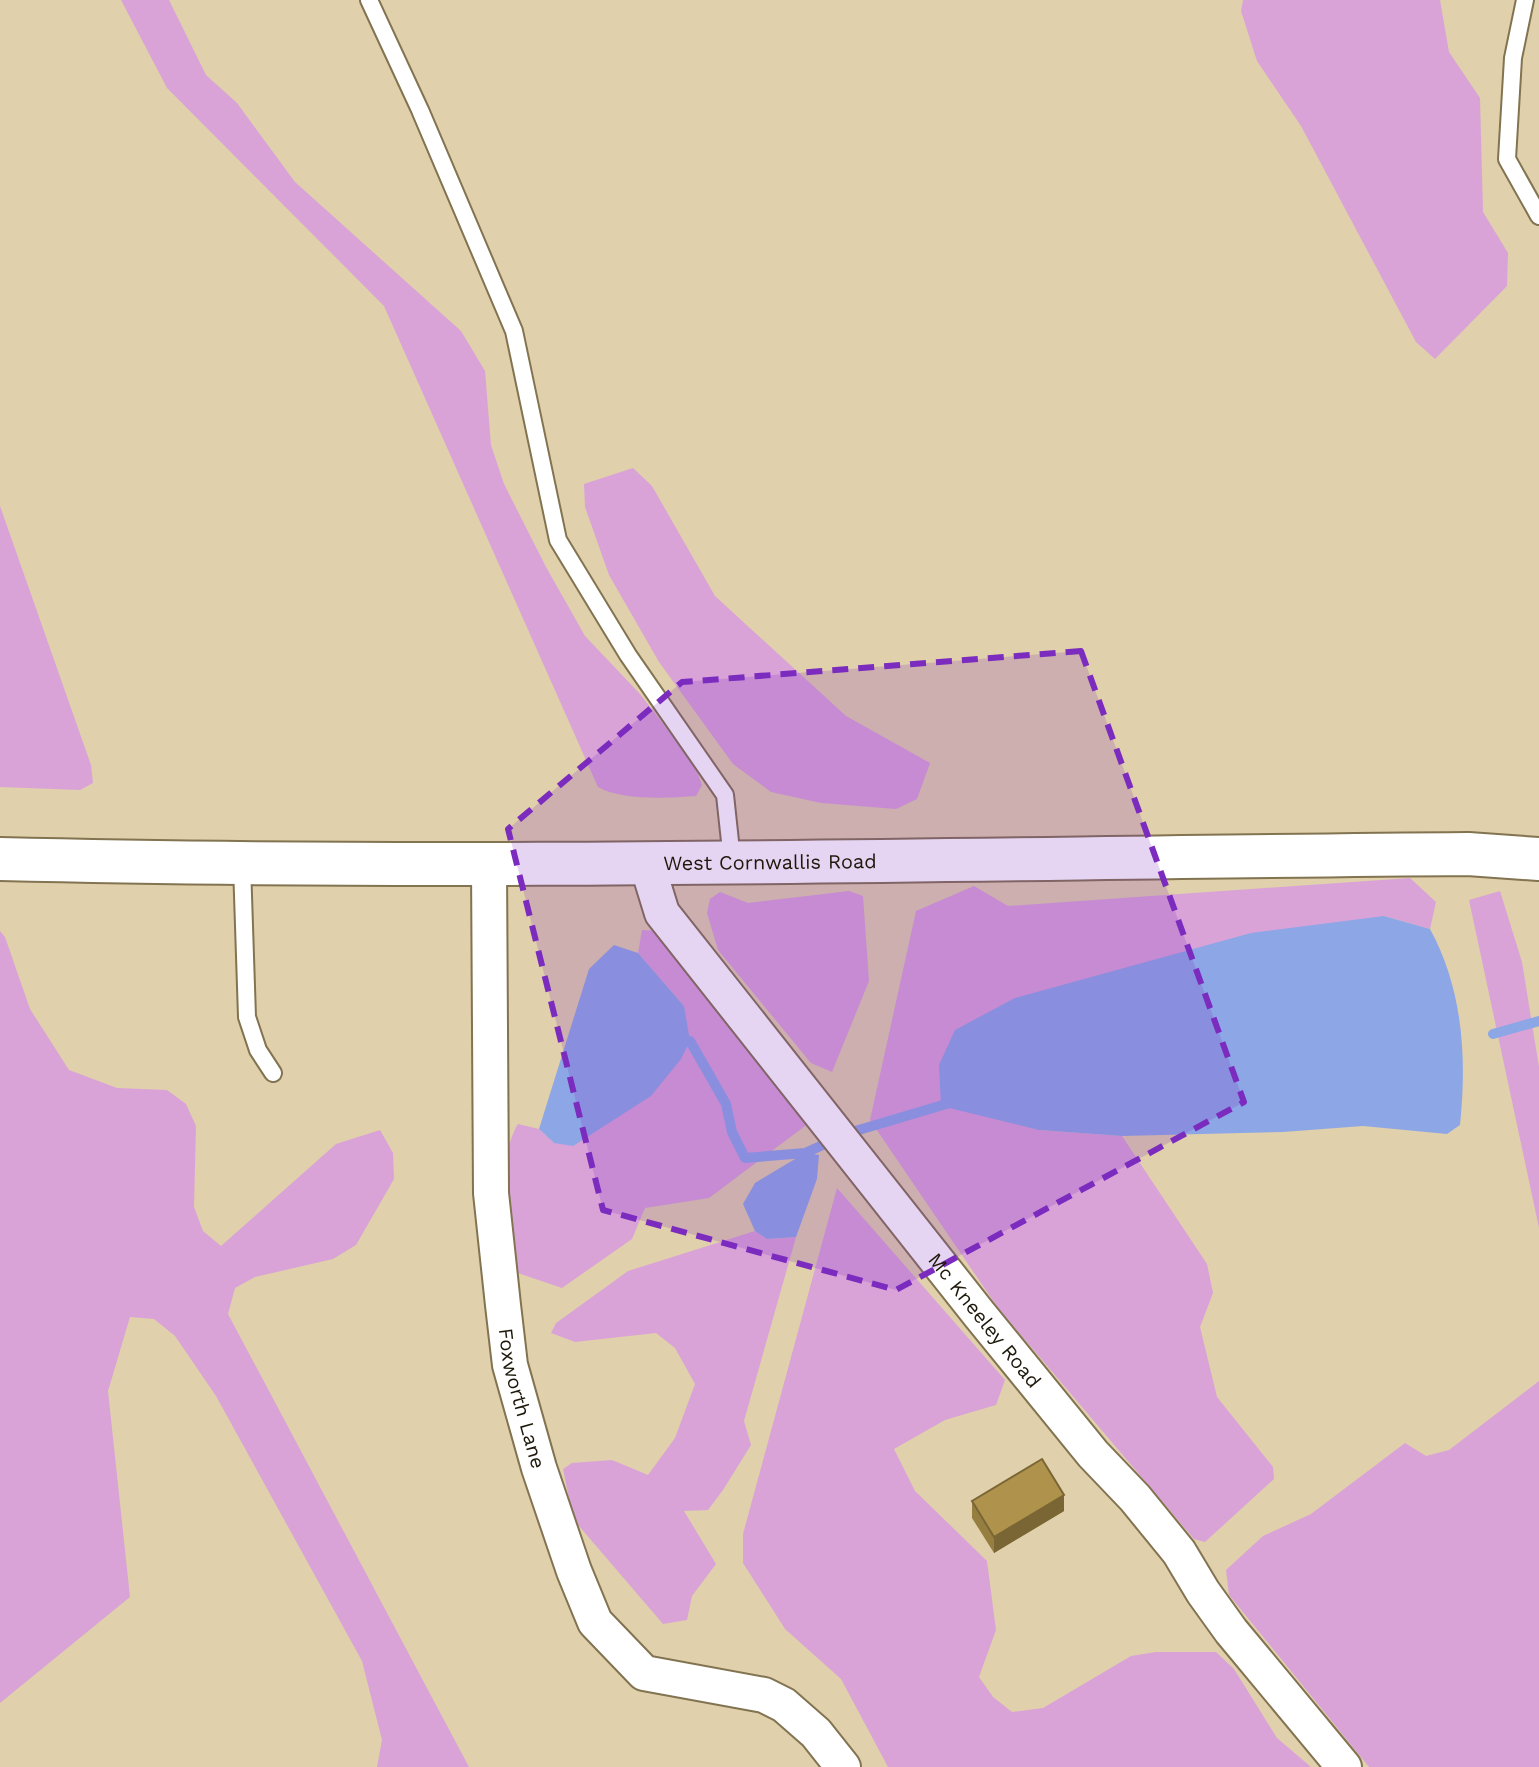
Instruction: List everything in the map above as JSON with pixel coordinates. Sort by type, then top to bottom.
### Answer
[{"type":"street","name":"West Cornwallis Road","points":[[0,859],[242,865],[489,865],[1468,854],[1539,859]]},
{"type":"street","name":"Mc Kneeley Road","points":[[646,861],[662,913],[979,1314],[1093,1454],[1135,1498],[1179,1552],[1231,1631],[1344,1767]]},
{"type":"street","name":"Foxworth Lane","points":[[489,865],[491,1193],[510,1365],[539,1468],[574,1571],[595,1622],[644,1673],[764,1695],[784,1705],[816,1733],[843,1767]]},
{"type":"lane","points":[[369,0],[420,110],[514,331],[558,540],[628,655],[725,795],[732,862]]},
{"type":"lane","points":[[1525,0],[1513,58],[1507,159],[1539,216]]},
{"type":"lane","points":[[242,865],[247,1017],[258,1050],[273,1073]]},
{"type":"highlighted area","points":[[1081,651],[1244,1102],[896,1290],[603,1210],[508,829],[682,682]]},
{"type":"shaded area","points":[[121,0],[169,0],[206,75],[237,103],[295,182],[461,331],[485,371],[491,445],[504,484],[585,636],[640,694],[694,764],[702,785],[696,796],[632,797],[598,787],[384,306],[167,88]]},
{"type":"shaded area","points":[[1243,0],[1440,0],[1449,52],[1480,98],[1483,212],[1508,253],[1507,286],[1435,359],[1416,342],[1301,126],[1257,61],[1241,11]]},
{"type":"shaded area","points":[[633,468],[652,486],[715,596],[846,716],[930,763],[917,799],[896,809],[821,803],[771,792],[733,764],[659,662],[609,575],[585,507],[584,484]]},
{"type":"shaded area","points":[[0,506],[91,765],[93,783],[80,790],[0,787]]},
{"type":"shaded area","points":[[1410,878],[1436,902],[1430,929],[1384,916],[1039,1130],[1122,1136],[1207,1264],[1213,1293],[1200,1327],[1217,1397],[1273,1467],[1274,1479],[1205,1542],[1194,1539],[998,1308],[870,1120],[916,911],[974,886],[1008,906]]},
{"type":"shaded area","points":[[849,891],[863,896],[869,981],[832,1072],[811,1063],[718,950],[707,913],[710,899],[720,892],[748,903]]},
{"type":"shaded area","points":[[1500,891],[1522,962],[1539,1067],[1539,1228],[1469,900]]},
{"type":"shaded area","points":[[642,930],[658,931],[809,1123],[709,1198],[645,1208],[632,1239],[562,1288],[503,1268],[511,1230],[508,1150],[518,1124],[539,1129],[554,1143],[684,1006],[638,953]]},
{"type":"shaded area","points":[[0,931],[5,937],[30,1009],[69,1070],[117,1088],[167,1090],[186,1104],[196,1126],[194,1207],[203,1231],[221,1246],[336,1144],[380,1130],[393,1153],[394,1179],[356,1245],[333,1259],[255,1277],[235,1288],[228,1314],[469,1767],[377,1767],[382,1740],[362,1661],[216,1396],[175,1336],[154,1319],[130,1317],[108,1391],[130,1597],[0,1703]]},
{"type":"shaded area","points":[[837,1188],[1005,1380],[996,1405],[945,1420],[894,1449],[915,1491],[987,1561],[996,1630],[979,1677],[993,1697],[1012,1712],[1043,1708],[1131,1656],[1156,1652],[1216,1652],[1234,1669],[1277,1738],[1311,1767],[888,1767],[841,1679],[785,1629],[743,1563],[743,1534]]},
{"type":"shaded area","points":[[755,1231],[767,1239],[796,1237],[744,1421],[751,1445],[708,1510],[684,1511],[716,1564],[692,1596],[687,1620],[663,1624],[573,1519],[563,1469],[572,1463],[612,1460],[648,1475],[675,1438],[695,1384],[675,1348],[656,1333],[575,1342],[551,1333],[556,1323],[628,1271]]},
{"type":"shaded area","points":[[1539,1381],[1539,1767],[1369,1767],[1229,1595],[1226,1570],[1263,1536],[1311,1514],[1405,1443],[1426,1456],[1449,1450]]},
{"type":"water","points":[[1384,916],[1430,929],[1450,976],[1460,1024],[1463,1075],[1460,1125],[1447,1134],[1363,1126],[1283,1132],[1122,1136],[1039,1130],[941,1106],[939,1065],[955,1030],[1015,998],[1251,933]]},
{"type":"water","points":[[614,945],[638,953],[684,1006],[690,1041],[681,1059],[651,1096],[573,1146],[554,1143],[539,1129],[589,969]]},
{"type":"water","points":[[805,1153],[819,1155],[817,1179],[796,1237],[767,1239],[755,1231],[743,1204],[755,1183]]},
{"type":"building","points":[[1042,1459],[1064,1495],[994,1537],[972,1501]]},
{"type":"waterway","points":[[1493,1034],[1539,1021]]},
{"type":"waterway","points":[[690,1041],[726,1104],[732,1132],[745,1158],[805,1153],[825,1144]]},
{"type":"waterway","points":[[852,1132],[953,1102]]}]
